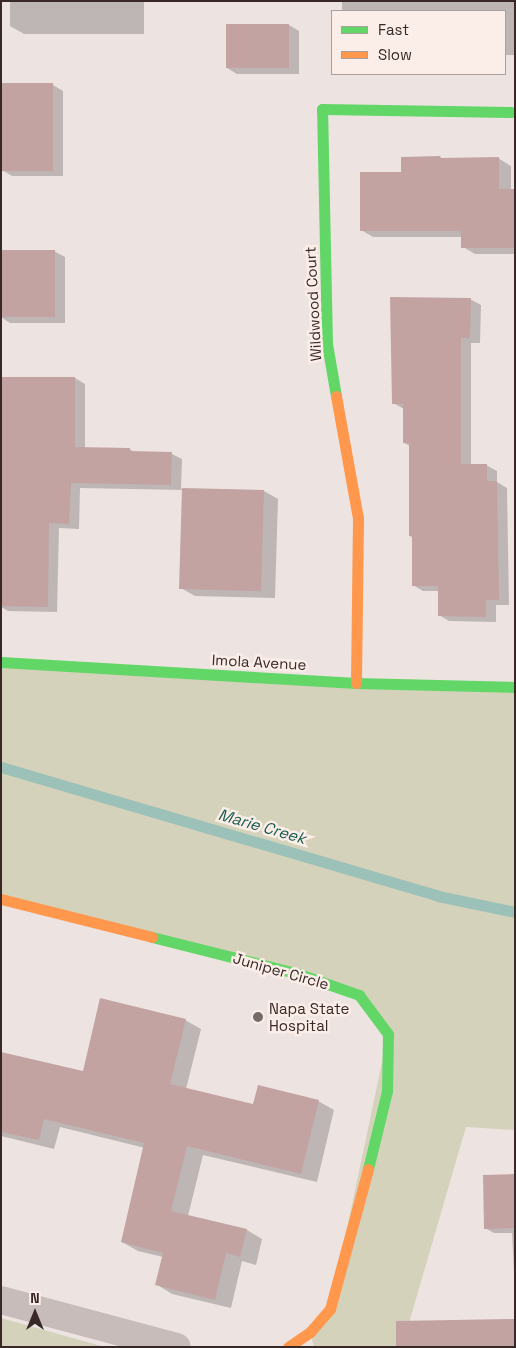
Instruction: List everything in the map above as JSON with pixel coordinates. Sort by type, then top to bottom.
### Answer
[{"type":"street","name":"Wildwood Court","points":[[356,683],[358,518],[327,344],[322,109],[511,112]]},
{"type":"street","name":"Imola Avenue","points":[[1,662],[356,683],[515,687]]},
{"type":"street","name":"Juniper Circle","points":[[1,899],[299,974],[359,995],[388,1034],[387,1091],[330,1309],[310,1332],[288,1347]]},
{"type":"street","points":[[1,1300],[177,1347]]},
{"type":"shaded area","points":[[1,662],[515,687],[515,1130],[466,1127],[402,1347],[314,1347],[310,1332],[330,1309],[388,1034],[359,995],[1,899]]},
{"type":"shaded area","points":[[1,1318],[105,1347],[1,1347]]},
{"type":"building","points":[[226,24],[289,24],[289,68],[226,68]]},
{"type":"building","points":[[1,83],[53,83],[53,171],[1,171]]},
{"type":"building","points":[[440,156],[441,158],[499,157],[499,189],[515,189],[515,248],[461,248],[461,231],[360,231],[360,172],[401,172],[401,157]]},
{"type":"building","points":[[1,250],[55,250],[55,317],[1,317]]},
{"type":"building","points":[[390,297],[471,298],[470,338],[461,338],[461,464],[487,464],[487,481],[497,481],[499,600],[486,600],[486,617],[438,616],[438,586],[412,586],[412,536],[409,536],[409,443],[403,443],[403,404],[392,404]]},
{"type":"building","points":[[1,377],[75,377],[75,447],[130,448],[130,451],[172,452],[171,485],[71,483],[69,524],[49,523],[48,607],[1,606]]},
{"type":"building","points":[[182,488],[264,490],[261,591],[179,589]]},
{"type":"building","points":[[100,998],[186,1019],[170,1084],[253,1104],[258,1085],[319,1100],[301,1174],[187,1146],[171,1211],[247,1229],[240,1257],[226,1253],[215,1300],[155,1285],[163,1253],[121,1242],[144,1143],[44,1119],[39,1140],[1,1132],[1,1052],[83,1071]]},
{"type":"building","points":[[515,1174],[515,1228],[484,1229],[483,1175]]},
{"type":"building","points":[[515,1319],[515,1347],[396,1347],[396,1321]]},
{"type":"waterway","name":"Marie Creek","points":[[1,767],[438,896],[515,912]]},
{"type":"traffic: fast","points":[[336,396],[327,344],[322,109],[511,112]]},
{"type":"traffic: fast","points":[[1,662],[356,683],[515,687]]},
{"type":"traffic: fast","points":[[152,937],[299,974],[359,995],[388,1034],[387,1091],[368,1169]]},
{"type":"traffic: slow","points":[[336,396],[358,518],[356,683]]},
{"type":"traffic: slow","points":[[1,899],[152,937]]},
{"type":"traffic: slow","points":[[288,1347],[310,1332],[330,1309],[368,1169]]},
{"type":"place","name":"Napa State Hospital","points":[[258,1017]]}]
